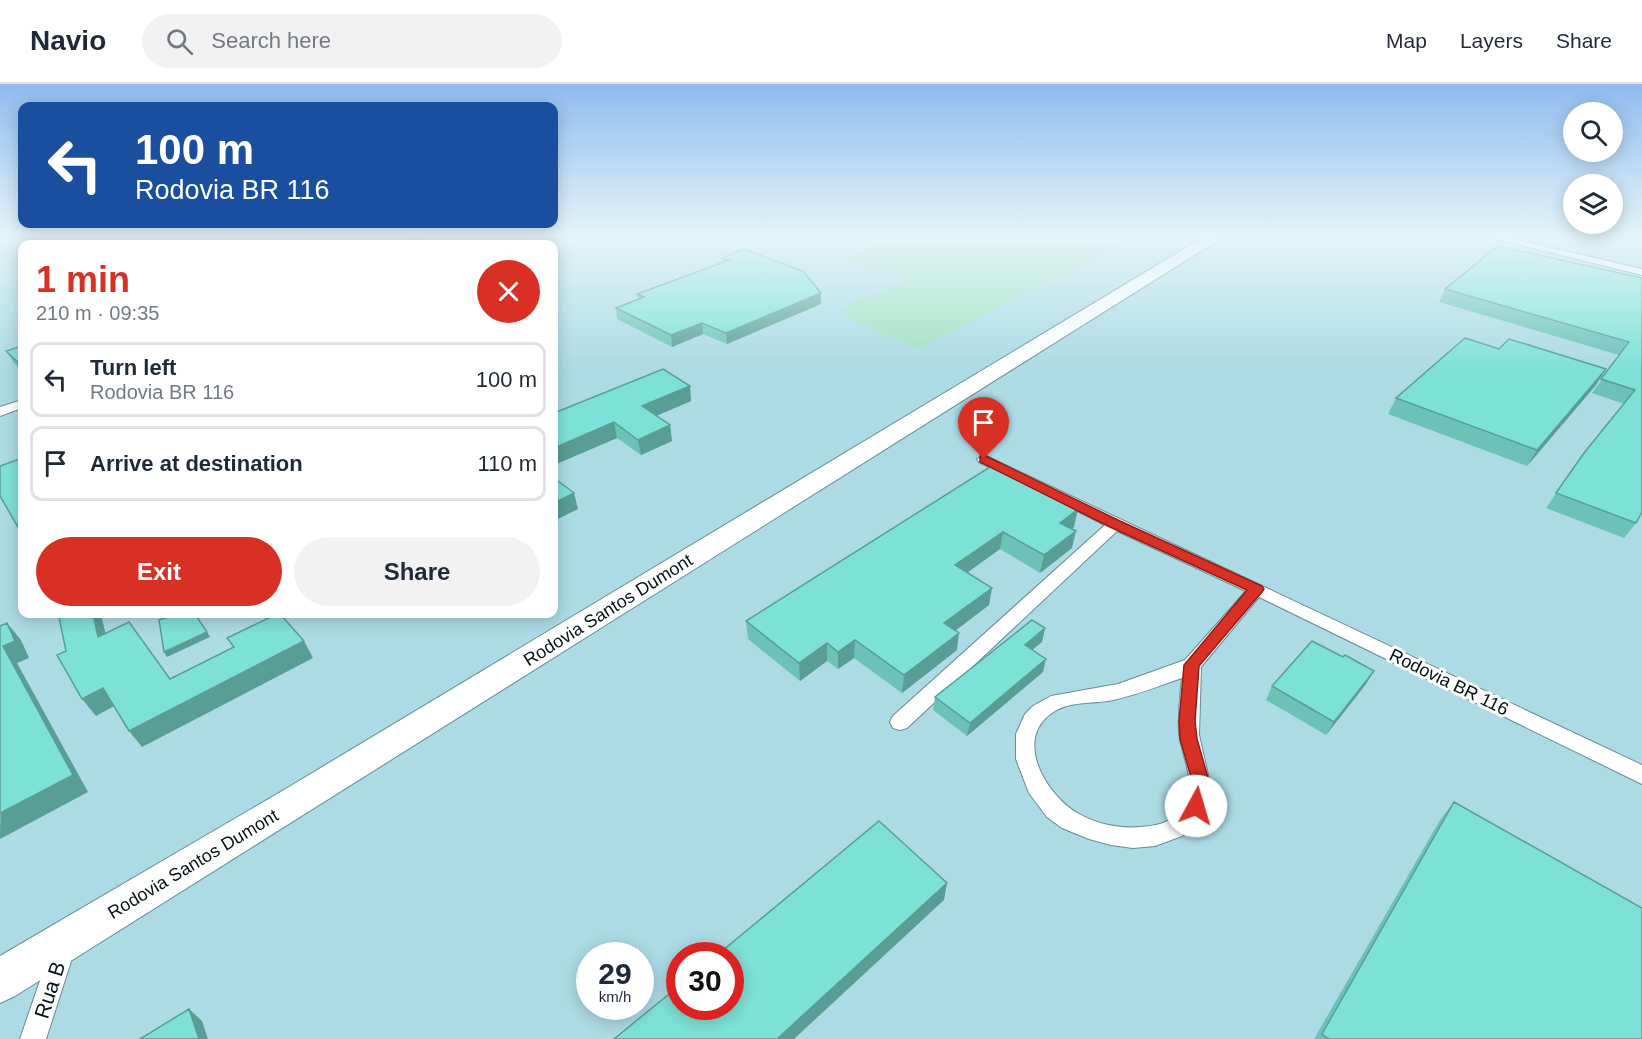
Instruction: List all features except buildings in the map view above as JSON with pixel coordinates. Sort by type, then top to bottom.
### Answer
[{"type":"highway","name":"Rodovia Santos Dumont","points":[[0,981],[1142,282]]},
{"type":"street","points":[[0,412],[18,405]]},
{"type":"street","name":"Rodovia BR 116","points":[[984,459],[1115,524],[1257,589],[1642,775]]},
{"type":"street","points":[[900,722],[1115,524]]},
{"type":"street","points":[[1191,665],[1187,721],[1201,789],[1190,816],[1179,827],[1165,834],[1126,837],[1093,832],[1076,825],[1055,810],[1038,789],[1028,769],[1026,733],[1034,718],[1054,702],[1064,698],[1124,690],[1191,665],[1257,589]]},
{"type":"street","name":"Rua B","points":[[33,1039],[66,941]]},
{"type":"shaded area","points":[[0,282],[18,282],[18,618],[558,618],[558,282],[1642,282],[1642,1039],[0,1039]]},
{"type":"green space","points":[[903,282],[1048,282],[919,349],[847,318],[843,310],[864,297],[904,285]]},
{"type":"route","points":[[984,459],[1115,524],[1257,589],[1191,665],[1187,721],[1189,739],[1201,781],[1196,806]]}]
